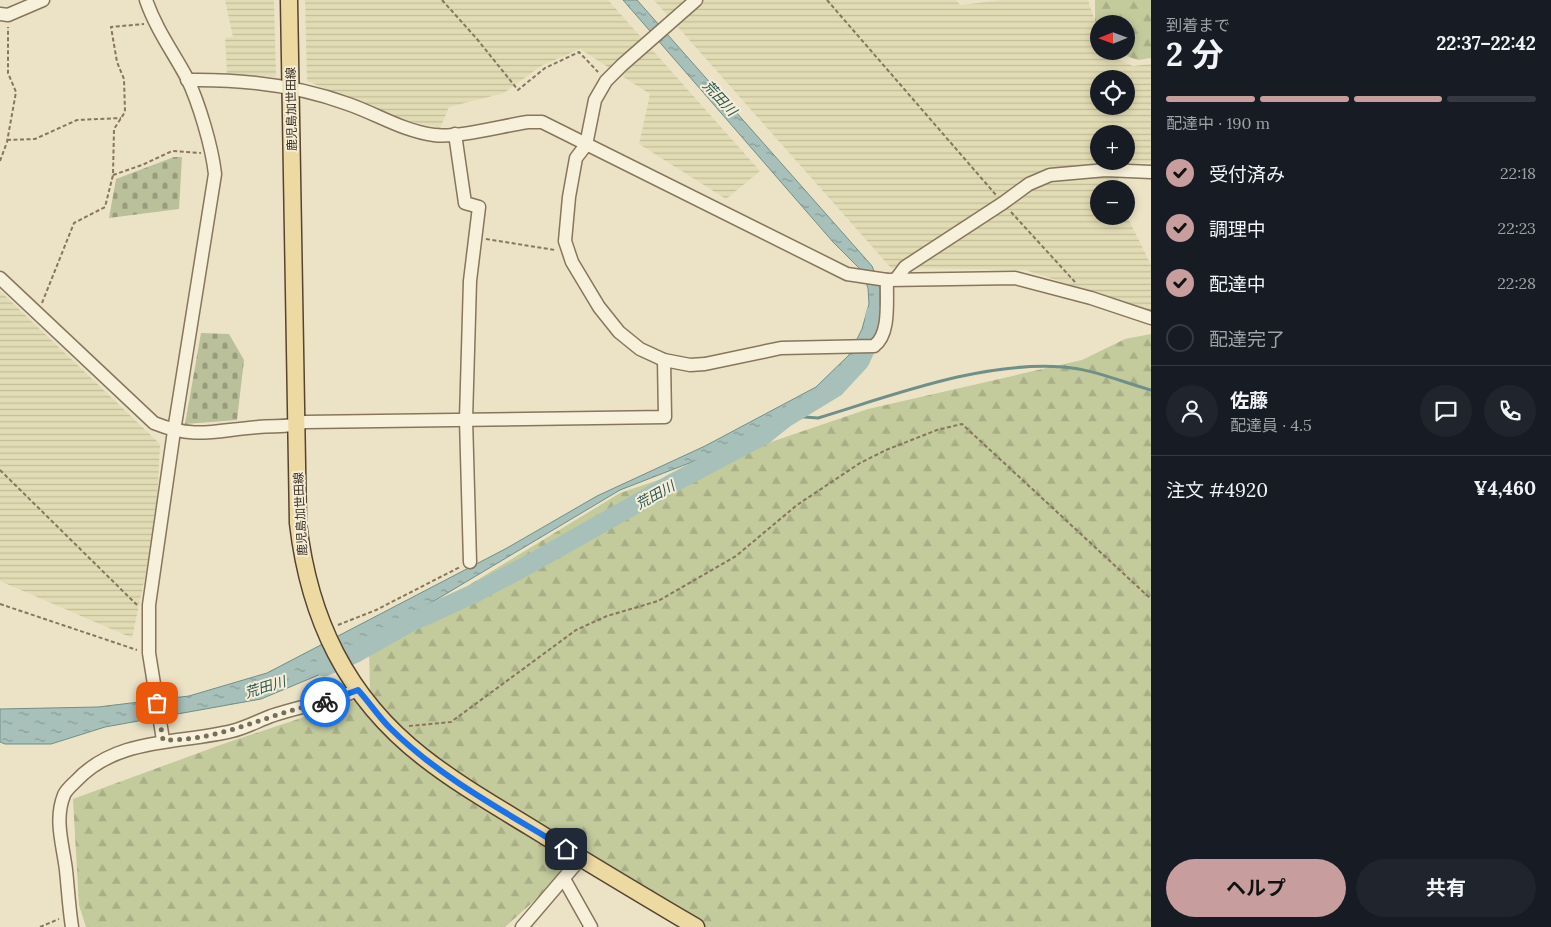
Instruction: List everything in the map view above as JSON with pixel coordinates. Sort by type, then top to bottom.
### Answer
[{"type":"main road","name":"鹿児島加世田線","points":[[289,0],[298,524],[302,560],[308,584],[325,631],[354,684],[389,728],[422,756],[461,784],[696,927]]},
{"type":"street","points":[[4,15],[43,0]]},
{"type":"street","points":[[146,0],[154,22],[188,80],[213,154],[214,189],[174,431],[149,616],[149,653],[162,735]]},
{"type":"street","points":[[696,0],[622,64],[606,81],[595,100],[586,145],[576,158],[568,198],[565,230],[567,252],[583,284],[609,321],[640,349],[664,360],[690,365],[705,364],[781,348],[874,346],[880,342],[885,324],[890,279],[905,266],[1003,203],[1029,184],[1050,175],[1106,170],[1151,172]]},
{"type":"street","points":[[188,80],[252,81],[291,88],[348,104],[401,127],[434,135],[455,134],[520,123],[542,122],[847,274],[858,277],[890,279],[1015,278],[1091,298],[1151,318]]},
{"type":"street","points":[[455,134],[466,203],[479,208],[470,281],[466,420],[470,562]]},
{"type":"street","points":[[0,278],[154,423],[174,431],[198,434],[258,427],[297,425],[305,422],[665,417],[664,360]]},
{"type":"street","points":[[72,927],[66,868],[60,844],[60,811],[64,793],[80,776],[97,764],[123,751],[162,735],[185,740],[235,731],[271,716],[334,700],[354,684]]},
{"type":"street","points":[[522,927],[581,858]]},
{"type":"street","points":[[564,879],[591,927]]},
{"type":"path","points":[[442,0],[477,39],[518,90],[545,68],[579,52],[606,81]]},
{"type":"path","points":[[827,0],[1003,203],[1091,298]]},
{"type":"path","points":[[0,161],[7,140],[16,92],[8,73],[4,15]]},
{"type":"path","points":[[38,314],[74,223],[106,207],[113,175],[114,129],[125,112],[124,79],[116,62],[111,28],[154,22]]},
{"type":"path","points":[[7,140],[35,139],[77,120],[121,118]]},
{"type":"path","points":[[113,175],[142,165],[172,151],[213,154]]},
{"type":"path","points":[[476,237],[567,252]]},
{"type":"path","points":[[389,728],[451,722],[576,630],[607,616],[658,601],[736,556],[797,505],[851,468],[886,450],[938,430],[962,424],[1151,599]]},
{"type":"path","points":[[0,470],[149,616]]},
{"type":"path","points":[[325,631],[376,610],[470,562]]},
{"type":"path","points":[[0,604],[149,653]]},
{"type":"path","points":[[40,927],[70,913]]},
{"type":"shaded area","points":[[225,0],[274,0],[276,77],[227,74],[225,38],[233,37]]},
{"type":"shaded area","points":[[305,0],[608,0],[760,171],[726,199],[639,144],[650,94],[580,49],[541,66],[504,93],[449,107],[440,128],[403,120],[307,81]]},
{"type":"shaded area","points":[[654,0],[956,0],[960,5],[1002,0],[1088,0],[1093,15],[1090,15],[1090,60],[1120,60],[1133,66],[1151,64],[1151,162],[1135,164],[1135,125],[1090,125],[1090,170],[1120,170],[1118,180],[1090,180],[1090,225],[1131,225],[1151,265],[1151,311],[1025,270],[891,268]]},
{"type":"shaded area","points":[[0,291],[160,444],[156,525],[132,638],[0,581]]},
{"type":"green space","points":[[1095,0],[1151,0],[1151,58],[1135,59],[1135,15],[1095,15]]},
{"type":"green space","points":[[174,157],[182,157],[179,209],[109,218],[116,179]]},
{"type":"green space","points":[[201,333],[229,334],[244,360],[237,420],[185,424]]},
{"type":"green space","points":[[1151,334],[1151,927],[696,927],[581,859],[505,927],[86,927],[79,905],[73,799],[223,744],[370,695],[369,646],[620,493],[868,409],[1082,360],[1125,339]]},
{"type":"water","points":[[623,0],[637,0],[872,266],[880,287],[880,308],[876,329],[857,360],[817,395],[710,455],[620,490],[377,635],[321,674],[261,699],[105,727],[51,744],[5,744],[0,742],[0,709],[98,707],[189,696],[267,673],[507,548],[597,496],[705,446],[816,387],[849,355],[862,329],[869,304],[868,288],[861,270],[833,242]]},
{"type":"waterway","name":"荒田川","points":[[324,667],[356,653],[409,623],[473,594],[671,484],[764,435],[784,419],[835,388],[860,361],[874,330],[875,314]]},
{"type":"waterway","points":[[791,416],[818,418],[908,390],[970,374],[1001,369],[1032,367],[1074,368],[1151,390]]},
{"type":"way so far","points":[[157,703],[163,740],[185,740],[235,731],[271,716],[306,705],[325,702]]},
{"type":"route","points":[[325,702],[358,690],[389,728],[422,756],[461,784],[566,849]]}]
